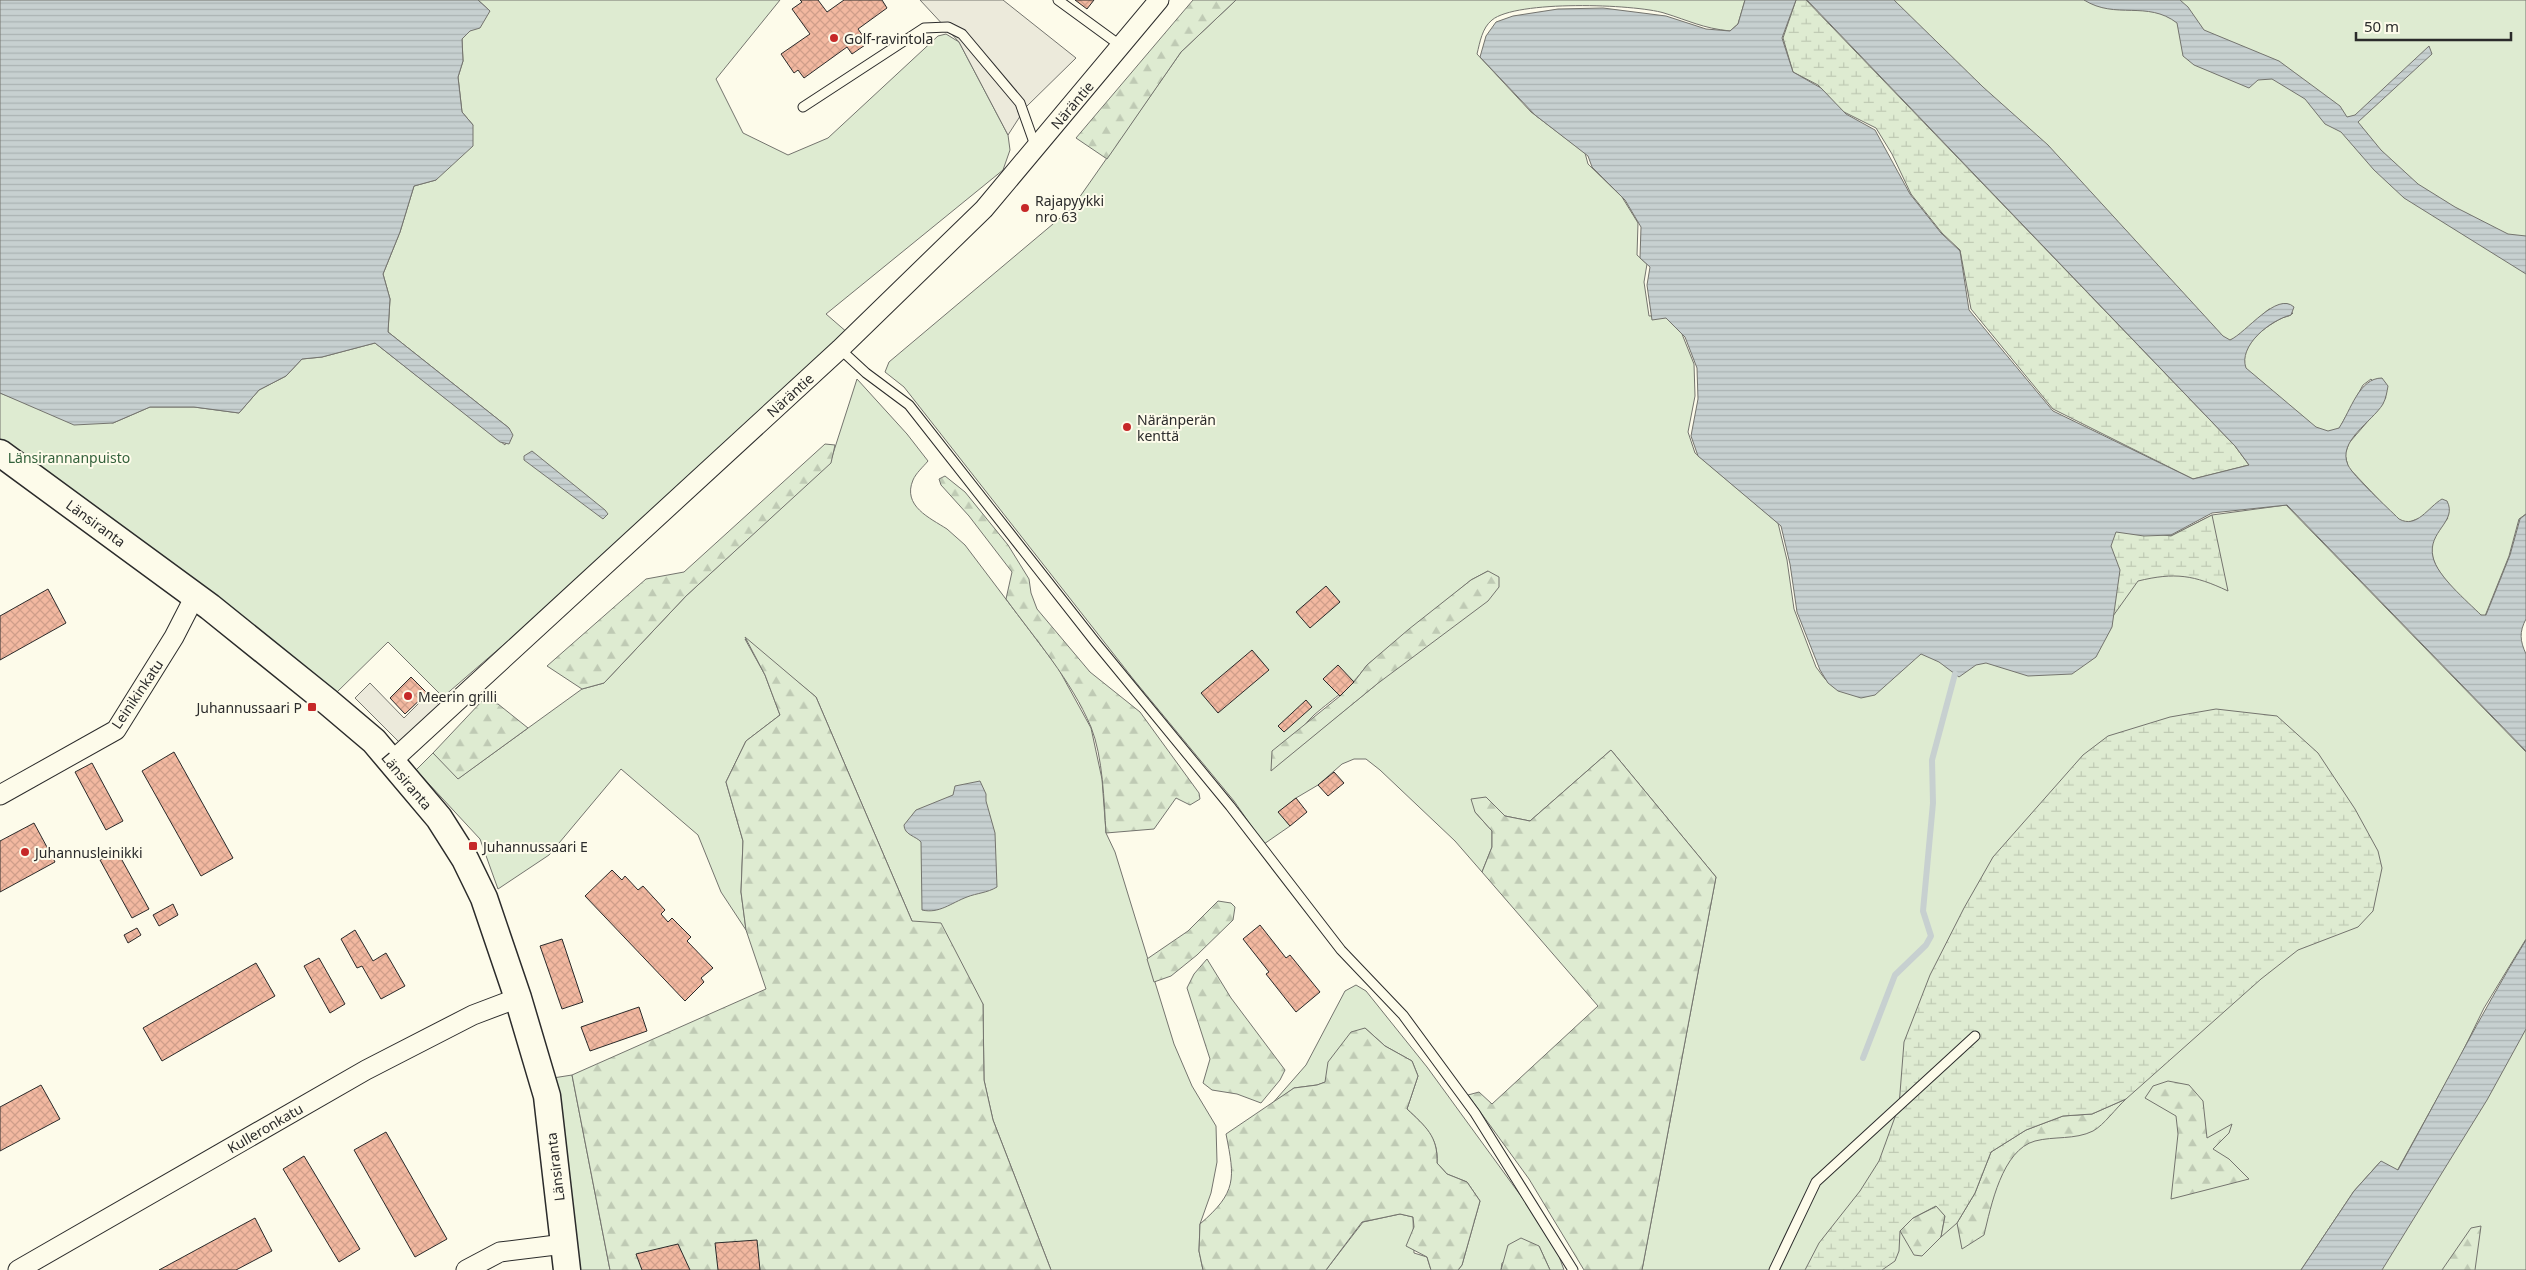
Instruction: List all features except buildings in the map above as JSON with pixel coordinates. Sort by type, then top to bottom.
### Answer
[{"type":"street","name":"Näräntie","points":[[392,761],[840,349],[984,209],[1122,47],[1159,0]]},
{"type":"street","name":"Länsiranta","points":[[0,453],[194,596],[328,702],[374,741],[439,818],[465,859],[484,898],[518,998],[547,1096],[567,1270]]},
{"type":"street","name":"Leinikinkatu","points":[[0,795],[116,730],[174,637],[194,596]]},
{"type":"street","name":"Kulleronkatu","points":[[18,1270],[366,1070],[472,1015],[518,998]]},
{"type":"street","points":[[466,1270],[500,1252],[564,1244]]},
{"type":"lane","points":[[1058,0],[1122,47]]},
{"type":"lane","points":[[803,107],[924,28],[948,27],[962,34],[1020,103],[1036,148]]},
{"type":"lane","points":[[840,349],[909,405],[1096,643],[1230,806],[1341,950],[1403,1015],[1475,1113],[1573,1270]]},
{"type":"lane","points":[[1774,1270],[1816,1182],[1975,1036]]},
{"type":"green space","name":"Länsirannanpuisto","points":[[478,0],[780,0],[716,79],[743,133],[788,155],[828,138],[938,36],[946,34],[959,42],[1008,135],[1010,150],[1003,170],[826,314],[856,340],[443,697],[388,642],[336,693],[0,441],[0,393],[36,407],[113,423],[150,407],[194,407],[239,413],[259,390],[286,376],[302,359],[322,357],[375,343],[505,445],[509,428],[388,332],[390,299],[383,274],[400,232],[414,186],[436,180],[473,125],[462,112],[458,77],[463,61],[462,39],[490,11]]},
{"type":"green space","points":[[1193,0],[1236,0],[1181,52],[1107,159],[1076,138]]},
{"type":"green space","points":[[1236,0],[1745,0],[1738,24],[1730,31],[1704,26],[1664,13],[1628,7],[1576,6],[1525,9],[1505,14],[1492,20],[1480,40],[1477,54],[1531,112],[1585,153],[1588,164],[1622,197],[1638,223],[1637,255],[1647,264],[1644,282],[1649,316],[1663,315],[1682,334],[1694,364],[1695,396],[1688,432],[1695,453],[1778,523],[1787,560],[1794,609],[1816,667],[1825,679],[1835,688],[1918,651],[2141,533],[2171,536],[2212,515],[2286,505],[2526,752],[2526,939],[2484,1008],[2459,1059],[2397,1171],[2380,1162],[2354,1191],[2301,1270],[1642,1270],[1716,877],[1611,750],[1530,821],[1505,816],[1486,797],[1475,812],[1492,831],[1492,847],[1482,872],[1455,841],[1366,759],[1354,759],[1342,764],[1318,785],[1296,798],[1279,812],[1290,826],[1264,844],[1234,801],[1134,680],[904,387],[885,372],[889,362],[1072,208],[1181,52]],"holes":[[[1488,571],[1377,684],[1271,770],[1308,721],[1348,687],[1367,665],[1471,580]]]},
{"type":"green space","points":[[1796,0],[1806,0],[2235,446],[2249,465],[2193,479],[2053,409],[1971,309],[1960,250],[1942,233],[1911,194],[1892,154],[1876,128],[1842,111],[1818,85],[1793,72],[1783,38]]},
{"type":"green space","points":[[1893,0],[2526,0],[2526,514],[2519,519],[2509,556],[2485,616],[2480,615],[2445,580],[2433,558],[2431,547],[2434,536],[2448,518],[2422,518],[2408,522],[2398,520],[2348,467],[2345,454],[2349,443],[2381,406],[2386,397],[2371,379],[2363,385],[2339,429],[2327,432],[2315,428],[2245,369],[2245,353],[2260,332],[2293,313],[2269,309],[2238,337],[2229,341],[2223,337],[1982,88]]},
{"type":"green space","points":[[857,379],[907,434],[928,461],[913,480],[911,497],[914,504],[926,516],[947,529],[965,545],[1058,668],[1091,728],[1102,779],[1106,833],[1115,852],[1174,1044],[1192,1086],[1216,1126],[1217,1162],[1211,1193],[1200,1224],[1199,1251],[1203,1270],[1051,1270],[993,1120],[984,1080],[983,1004],[912,921],[816,697],[745,639],[765,675],[780,715],[746,741],[726,782],[743,841],[741,892],[746,930],[721,892],[698,835],[621,769],[549,855],[498,889],[480,839],[416,770],[433,753],[459,778],[582,689],[604,683],[686,596],[830,463]]},
{"type":"green space","points":[[825,444],[835,445],[831,463],[686,596],[604,683],[582,689],[547,666],[646,579],[684,572]]},
{"type":"green space","points":[[945,476],[965,492],[1008,545],[1029,579],[1031,593],[1037,609],[1090,672],[1140,712],[1199,793],[1200,799],[1190,805],[1176,798],[1154,829],[1106,833],[1104,793],[1098,752],[1091,727],[1074,693],[1006,599],[1012,572],[969,516],[941,485],[939,479]]},
{"type":"green space","points":[[2212,515],[2228,591],[2194,578],[2174,576],[2138,581],[2108,623],[2107,542],[2113,528],[2171,536]]},
{"type":"green space","points":[[1488,571],[1499,577],[1499,587],[1488,601],[1377,684],[1271,771],[1272,751],[1340,696],[1367,665],[1409,629],[1471,580]]},
{"type":"green space","points":[[745,637],[816,697],[912,921],[941,923],[983,1004],[984,1080],[993,1120],[1051,1270],[610,1270],[572,1075],[766,989],[746,930],[741,892],[743,841],[726,782],[746,741],[780,715],[765,675]]},
{"type":"green space","points":[[482,701],[498,704],[528,728],[458,779],[433,753]]},
{"type":"green space","points":[[2216,709],[2277,716],[2318,753],[2355,809],[2378,851],[2382,868],[2373,911],[2358,927],[2298,950],[2261,979],[2126,1099],[2092,1114],[2063,1116],[2026,1130],[1991,1152],[1975,1193],[1957,1223],[1941,1237],[1945,1216],[1936,1206],[1913,1218],[1900,1231],[1899,1251],[1895,1261],[1882,1270],[1805,1270],[1819,1243],[1860,1191],[1879,1161],[1899,1106],[1904,1042],[1930,975],[1964,908],[1993,857],[2083,755],[2108,736],[2170,717]]},
{"type":"green space","points":[[1611,750],[1716,877],[1642,1270],[1584,1270],[1529,1179],[1468,1095],[1479,1092],[1492,1104],[1598,1006],[1482,872],[1492,847],[1492,831],[1475,812],[1471,799],[1486,797],[1505,816],[1530,821]]},
{"type":"green space","points":[[1218,901],[1231,903],[1235,907],[1233,920],[1197,955],[1171,976],[1154,982],[1147,959],[1188,931]]},
{"type":"green space","points":[[1207,959],[1231,998],[1285,1070],[1280,1080],[1261,1103],[1237,1094],[1212,1090],[1203,1083],[1210,1059],[1187,988],[1194,974]]},
{"type":"green space","points":[[1356,985],[1366,991],[1427,1067],[1537,1218],[1556,1248],[1564,1270],[1550,1270],[1539,1246],[1502,1263],[1501,1270],[1458,1270],[1462,1265],[1480,1201],[1467,1182],[1447,1174],[1437,1163],[1436,1146],[1433,1139],[1407,1109],[1418,1076],[1412,1061],[1385,1046],[1365,1028],[1326,1082],[1294,1088],[1271,1105],[1306,1065],[1345,991]]},
{"type":"green space","points":[[1365,1028],[1385,1046],[1412,1061],[1418,1076],[1407,1109],[1430,1133],[1437,1154],[1437,1163],[1447,1174],[1467,1182],[1480,1201],[1462,1265],[1458,1270],[1431,1270],[1427,1257],[1406,1246],[1414,1227],[1413,1217],[1400,1214],[1362,1222],[1326,1270],[1203,1270],[1199,1251],[1200,1224],[1221,1203],[1230,1184],[1231,1163],[1226,1134],[1294,1088],[1325,1082],[1328,1062],[1351,1032]]},
{"type":"green space","points":[[2526,1028],[2526,1270],[2381,1270]]},
{"type":"green space","points":[[572,1075],[610,1270],[578,1270],[553,1078]]},
{"type":"green space","points":[[2168,1081],[2189,1085],[2203,1101],[2207,1138],[2232,1124],[2229,1133],[2213,1149],[2229,1159],[2249,1179],[2171,1199],[2178,1134],[2176,1116],[2145,1098],[2153,1086]]},
{"type":"green space","points":[[2126,1099],[2093,1131],[2079,1136],[2035,1141],[2024,1146],[2014,1155],[2000,1180],[1990,1209],[1984,1235],[1962,1249],[1957,1223],[1975,1193],[1991,1152],[2026,1130],[2063,1116],[2092,1114]]},
{"type":"green space","points":[[1937,1206],[1945,1216],[1941,1237],[1922,1256],[1914,1255],[1900,1231],[1913,1218]]},
{"type":"green space","points":[[1400,1214],[1413,1217],[1414,1253],[1427,1257],[1431,1270],[1326,1270],[1363,1222]]},
{"type":"green space","points":[[2481,1226],[2475,1270],[2442,1270],[2471,1228]]},
{"type":"green space","points":[[1521,1238],[1539,1246],[1550,1270],[1501,1270],[1508,1245]]},
{"type":"shaded area","points":[[0,0],[478,0],[490,11],[480,28],[470,31],[462,39],[463,61],[458,77],[462,112],[473,125],[473,146],[436,180],[414,186],[400,232],[383,274],[390,299],[388,332],[509,428],[513,435],[509,444],[500,442],[375,343],[322,357],[302,359],[286,376],[259,390],[239,413],[194,407],[150,407],[113,423],[74,425],[0,393]]},
{"type":"shaded area","points":[[920,0],[1003,0],[1076,58],[1026,107],[1008,135],[959,42]]},
{"type":"shaded area","points":[[1745,0],[1796,0],[1782,38],[1793,72],[1821,88],[1846,114],[1875,130],[1910,194],[1941,233],[1960,251],[1969,310],[2053,411],[2193,479],[2249,465],[2235,446],[1807,0],[1894,0],[1983,87],[2048,145],[2223,336],[2230,340],[2237,336],[2262,315],[2279,304],[2287,304],[2294,307],[2291,315],[2265,328],[2251,343],[2245,360],[2246,368],[2316,427],[2328,431],[2339,428],[2361,389],[2374,379],[2382,378],[2388,386],[2384,402],[2351,440],[2346,456],[2348,465],[2363,484],[2399,519],[2411,521],[2417,519],[2442,499],[2447,501],[2449,515],[2434,540],[2432,548],[2433,557],[2446,580],[2481,615],[2486,615],[2510,555],[2520,519],[2526,514],[2526,619],[2521,636],[2526,654],[2526,751],[2287,505],[2212,513],[2171,535],[2144,536],[2116,532],[2111,546],[2120,570],[2112,627],[2096,657],[2072,674],[2028,676],[1986,663],[1976,665],[1959,677],[1939,662],[1921,654],[1875,695],[1861,698],[1838,691],[1828,683],[1820,670],[1797,612],[1790,564],[1781,526],[1698,456],[1691,436],[1698,399],[1697,368],[1685,337],[1666,318],[1652,320],[1647,285],[1650,267],[1640,258],[1641,227],[1625,200],[1592,167],[1588,156],[1535,115],[1480,57],[1486,36],[1496,22],[1513,16],[1558,9],[1603,8],[1666,16],[1706,29],[1730,31],[1738,24]]},
{"type":"shaded area","points":[[2084,0],[2180,0],[2188,7],[2204,30],[2279,61],[2340,106],[2347,117],[2355,115],[2429,46],[2432,54],[2358,122],[2381,150],[2418,184],[2455,207],[2508,234],[2526,236],[2526,274],[2404,198],[2374,170],[2341,132],[2325,124],[2305,99],[2272,79],[2258,80],[2249,88],[2194,65],[2183,56],[2177,23],[2166,16],[2143,11],[2108,9]]},
{"type":"shaded area","points":[[532,451],[608,514],[603,519],[524,460],[524,456]]},
{"type":"shaded area","points":[[370,683],[404,718],[428,694],[440,706],[401,744],[355,698]]},
{"type":"shaded area","points":[[980,781],[986,794],[986,801],[995,833],[997,887],[934,911],[922,910],[921,842],[906,831],[904,825],[916,810],[953,795],[955,786]]},
{"type":"shaded area","points":[[2526,940],[2526,1029],[2487,1100],[2382,1270],[2301,1270],[2354,1191],[2381,1161],[2398,1170]]},
{"type":"waterway","points":[[1863,1058],[1895,975],[1926,945],[1931,936],[1923,911],[1933,803],[1932,760],[1955,674]]},
{"type":"place","name":"Golf-ravintola","points":[[834,38]]},
{"type":"place","name":"Rajapyykki nro 63","points":[[1025,208]]},
{"type":"place","name":"Näränperän kenttä","points":[[1127,427]]},
{"type":"place","name":"Meerin grilli","points":[[408,696]]},
{"type":"place","name":"Juhannussaari P","points":[[312,707]]},
{"type":"place","name":"Juhannussaari E","points":[[473,846]]},
{"type":"place","name":"Juhannusleinikki","points":[[25,852]]}]
